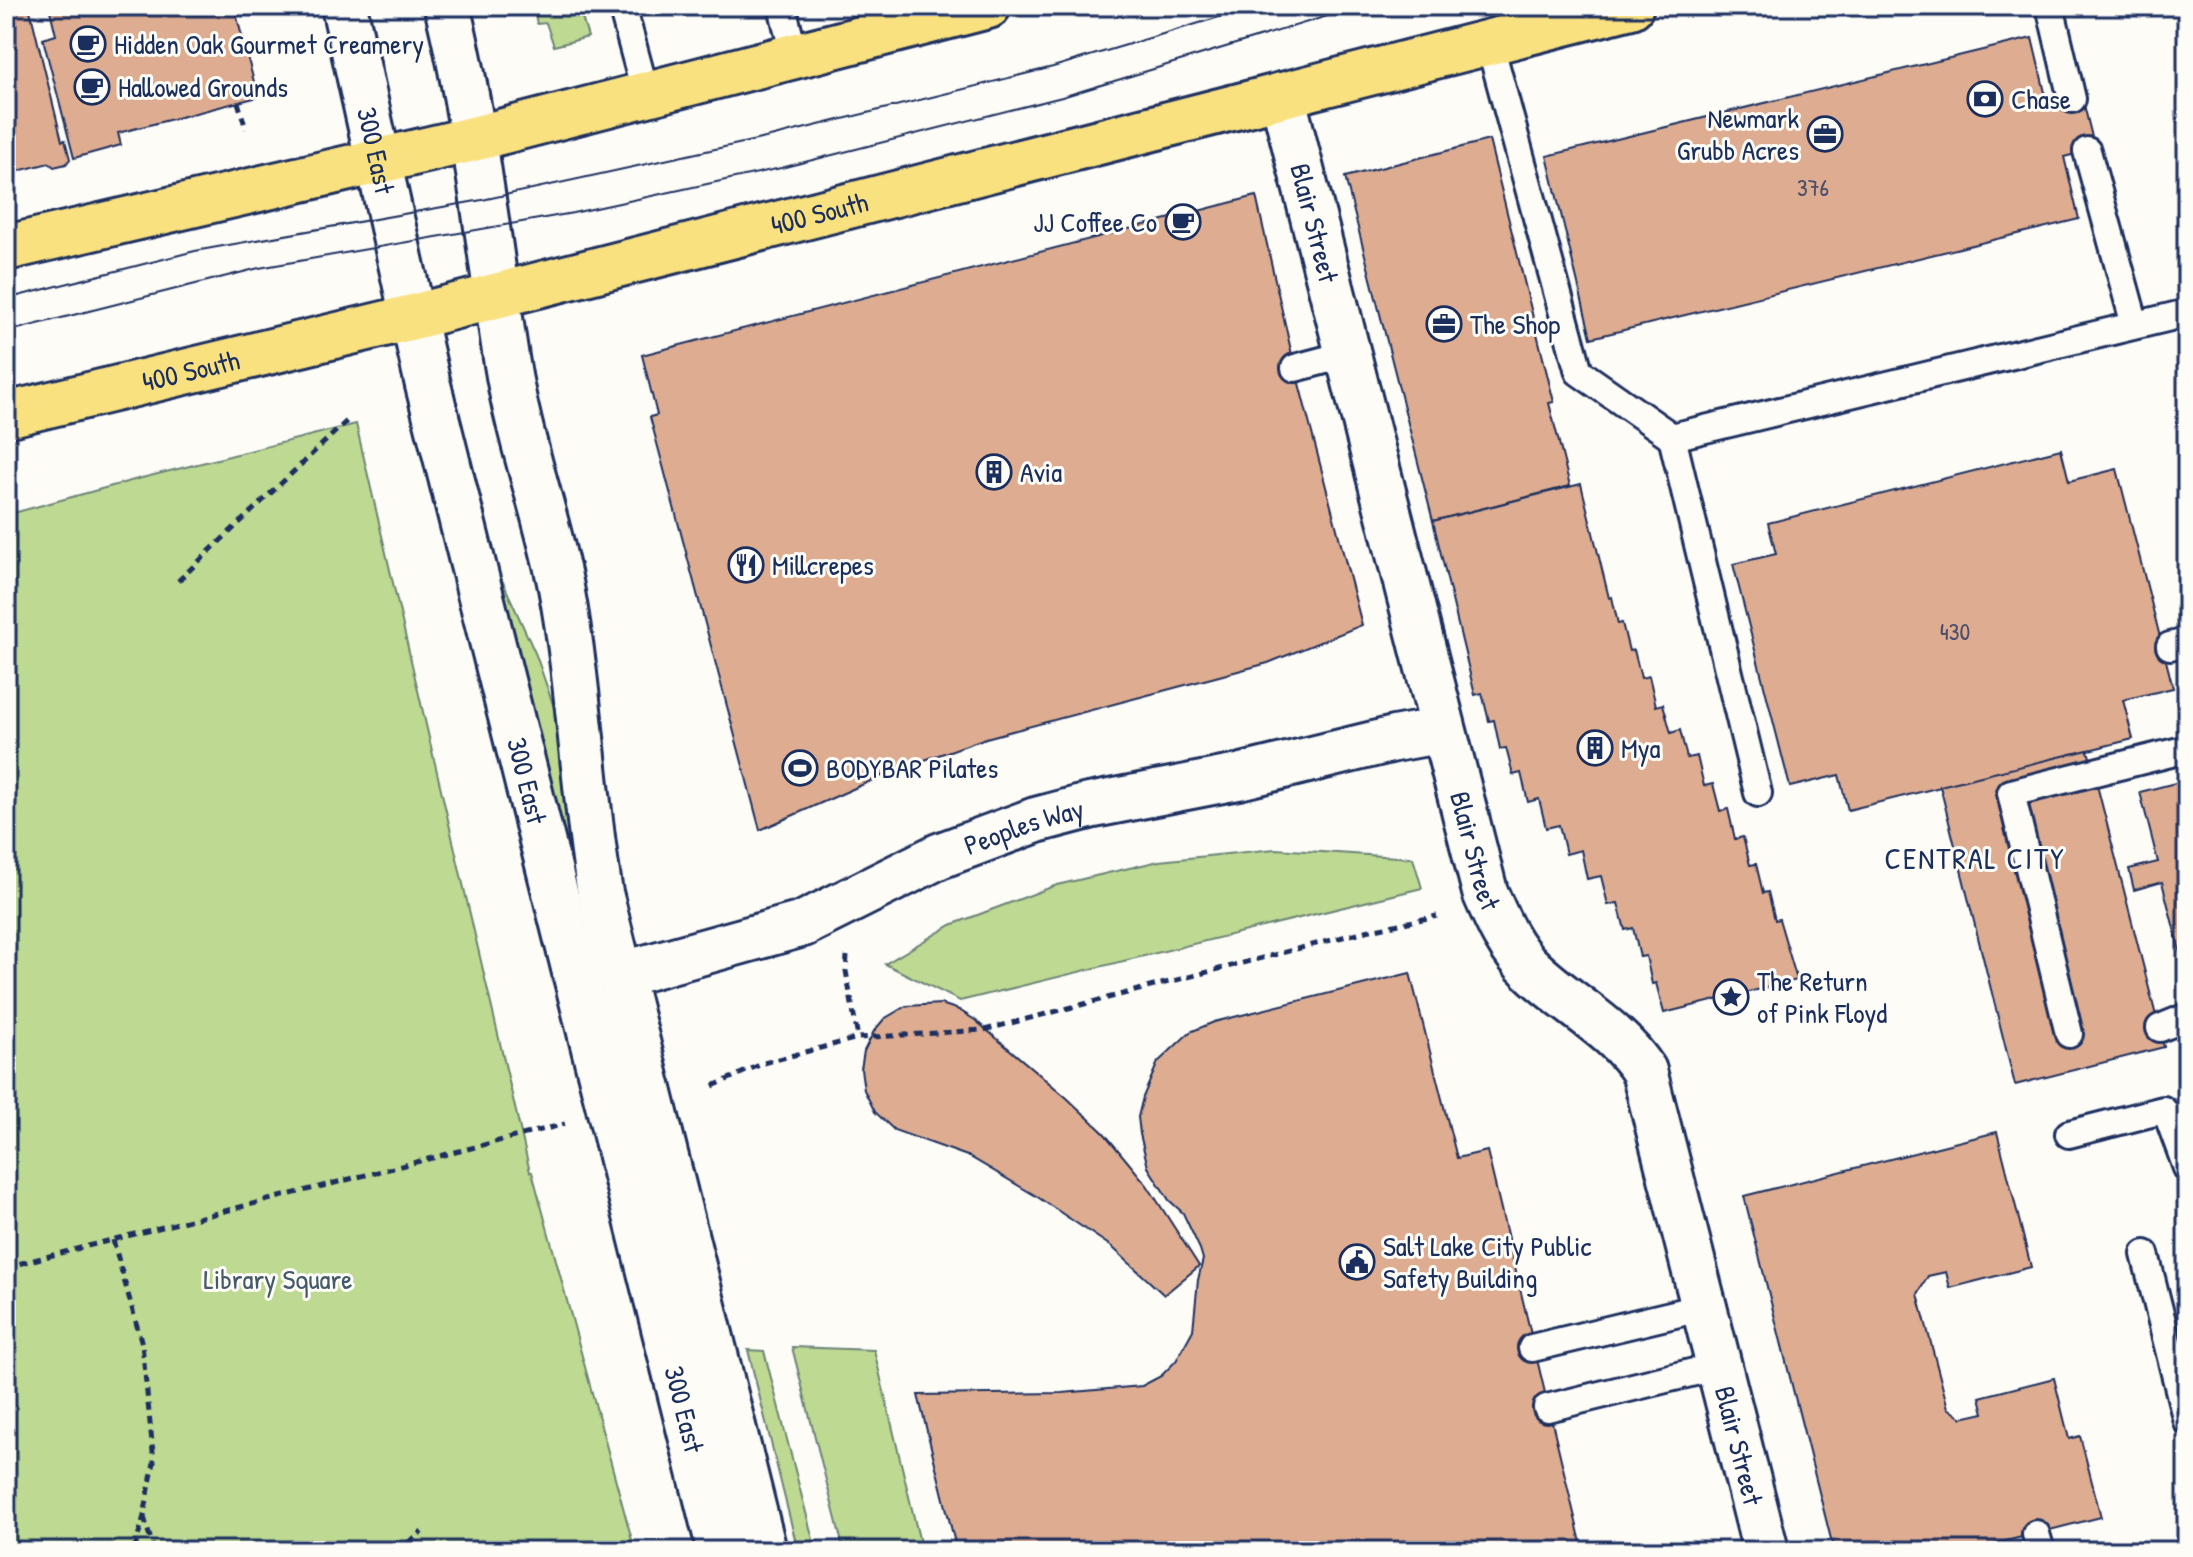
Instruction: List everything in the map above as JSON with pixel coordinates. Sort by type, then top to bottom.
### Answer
[{"type":"main road","points":[[6,248],[473,139],[988,6]]},
{"type":"main road","name":"400 South","points":[[6,415],[413,317],[1631,6]]},
{"type":"street","name":"300 East","points":[[344,6],[413,317],[720,1551]]},
{"type":"street","name":"300 East","points":[[447,6],[462,69],[510,384],[561,587],[600,893],[764,1551]]},
{"type":"street","name":"Blair Street","points":[[1282,95],[1485,892],[1505,935],[1533,971],[1620,1039],[1644,1071],[1766,1551]]},
{"type":"street","name":"Peoples Way","points":[[620,975],[803,924],[939,856],[1036,820],[1443,730]]},
{"type":"lane","points":[[622,6],[646,95]]},
{"type":"lane","points":[[782,6],[794,55]]},
{"type":"lane","points":[[2050,6],[2072,99]]},
{"type":"lane","points":[[1489,41],[1579,372],[1672,437],[1758,793]]},
{"type":"lane","points":[[2087,151],[2135,325]]},
{"type":"lane","points":[[1672,437],[2187,313]]},
{"type":"lane","points":[[1295,368],[1348,354]]},
{"type":"lane","points":[[2069,1034],[2011,793],[2187,749]]},
{"type":"lane","points":[[2160,1028],[2187,1017]]},
{"type":"lane","points":[[2069,1134],[2163,1110],[2187,1168]]},
{"type":"lane","points":[[2145,1254],[2187,1421]]},
{"type":"lane","points":[[1532,1348],[1704,1307]]},
{"type":"lane","points":[[1547,1408],[1719,1366]]},
{"type":"path","points":[[238,102],[246,129]]},
{"type":"path","points":[[178,581],[350,418]]},
{"type":"path","points":[[713,1086],[764,1063],[858,1038],[984,1030],[1351,935],[1437,916]]},
{"type":"path","points":[[847,956],[846,971],[858,1038]]},
{"type":"path","points":[[6,1267],[573,1122]]},
{"type":"path","points":[[113,1240],[142,1344],[154,1462],[134,1551]]},
{"type":"path","points":[[144,1516],[154,1551]]},
{"type":"path","points":[[397,1551],[422,1532]]},
{"type":"green space","points":[[533,6],[575,6],[580,11],[588,37],[554,46],[546,23],[537,24]]},
{"type":"green space","name":"Library Square","points":[[356,424],[530,1172],[635,1551],[6,1551],[6,515]]},
{"type":"green space","points":[[493,569],[498,571],[536,655],[557,716],[607,1036]]},
{"type":"green space","points":[[1275,849],[1413,858],[1422,888],[960,1001],[885,964],[951,925],[1057,885],[1159,861]]},
{"type":"green space","points":[[792,1347],[874,1350],[922,1551],[844,1551]]},
{"type":"green space","points":[[748,1350],[764,1351],[816,1551],[798,1551]]},
{"type":"building","points":[[6,6],[29,6],[62,141],[65,140],[70,159],[66,164],[54,167],[49,163],[6,174]]},
{"type":"building","points":[[49,6],[234,6],[258,97],[118,133],[121,145],[74,158],[43,39],[56,35]]},
{"type":"building","points":[[2032,38],[2048,105],[2082,97],[2095,149],[2064,157],[2079,219],[1591,338],[1547,156]]},
{"type":"building","points":[[1489,140],[1554,402],[1549,403],[1570,486],[1433,521],[1345,177]]},
{"type":"building","name":"Avia","points":[[1256,196],[1295,368],[1362,625],[1268,663],[986,738],[891,772],[760,830],[650,417],[657,415],[642,355]]},
{"type":"building","points":[[2061,449],[2069,481],[2117,469],[2173,688],[2123,700],[2133,739],[1848,810],[1839,775],[1790,787],[1733,564],[1776,554],[1768,523]]},
{"type":"building","name":"Mya","points":[[1581,484],[1609,598],[1612,597],[1618,624],[1622,623],[1629,651],[1634,650],[1641,678],[1649,676],[1656,706],[1663,704],[1671,733],[1680,730],[1687,758],[1697,756],[1704,786],[1713,784],[1720,811],[1728,809],[1735,839],[1743,837],[1750,865],[1756,864],[1763,893],[1768,892],[1775,920],[1779,919],[1797,980],[1664,1013],[1656,983],[1652,984],[1646,956],[1640,957],[1633,928],[1625,930],[1618,903],[1608,905],[1601,876],[1587,879],[1581,850],[1566,854],[1559,825],[1546,828],[1539,799],[1528,802],[1521,773],[1513,775],[1506,748],[1500,749],[1494,720],[1489,721],[1482,693],[1475,695],[1433,521]]},
{"type":"building","points":[[2088,750],[2164,1047],[2015,1085],[1940,786]]},
{"type":"building","points":[[2187,780],[2187,979],[2162,882],[2134,890],[2129,869],[2158,862],[2140,792]]},
{"type":"building","name":"Salt Lake City Public Safety Building","points":[[1410,973],[1457,1158],[1487,1151],[1583,1551],[957,1551],[918,1395],[1062,1393],[1142,1386],[1161,1376],[1176,1361],[1193,1330],[1203,1259],[1183,1213],[1169,1200],[1148,1167],[1140,1134],[1138,1117],[1143,1097],[1158,1062],[1190,1032],[1214,1022]]},
{"type":"building","points":[[941,1004],[975,1020],[1104,1133],[1147,1185],[1199,1266],[1164,1295],[1112,1247],[1036,1196],[970,1157],[894,1130],[875,1112],[864,1090],[861,1069],[864,1051],[874,1031],[884,1019],[906,1006]]},
{"type":"building","points":[[1997,1132],[2031,1267],[1950,1288],[1946,1272],[1928,1276],[1918,1294],[1948,1408],[1962,1418],[1984,1413],[1980,1397],[2054,1378],[2069,1439],[2080,1436],[2101,1517],[1990,1545],[1991,1551],[1834,1551],[1744,1196]]},
{"type":"tram line","points":[[6,299],[195,251],[482,200],[770,137],[1053,67],[1256,6]]},
{"type":"tram line","points":[[6,332],[259,268],[573,213],[781,168],[1062,97],[1360,6]]},
{"type":"place","name":"Hidden Oak Gourmet Creamery","points":[[88,44]]},
{"type":"place","name":"Hallowed Grounds","points":[[92,87]]},
{"type":"place","name":"Chase","points":[[1985,99]]},
{"type":"place","name":"Newmark Grubb Acres","points":[[1825,134]]},
{"type":"place","name":"JJ Coffee Co","points":[[1183,222]]},
{"type":"place","name":"The Shop","points":[[1444,324]]},
{"type":"place","name":"Avia","points":[[994,472]]},
{"type":"place","name":"Millcrepes","points":[[746,565]]},
{"type":"place","name":"Mya","points":[[1595,748]]},
{"type":"place","name":"BODYBAR Pilates","points":[[800,768]]},
{"type":"place","name":"The Return of Pink Floyd","points":[[1731,997]]},
{"type":"place","name":"Salt Lake City Public Safety Building","points":[[1357,1262]]},
{"type":"district","name":"CENTRAL CITY","points":[[1975,859]]}]
